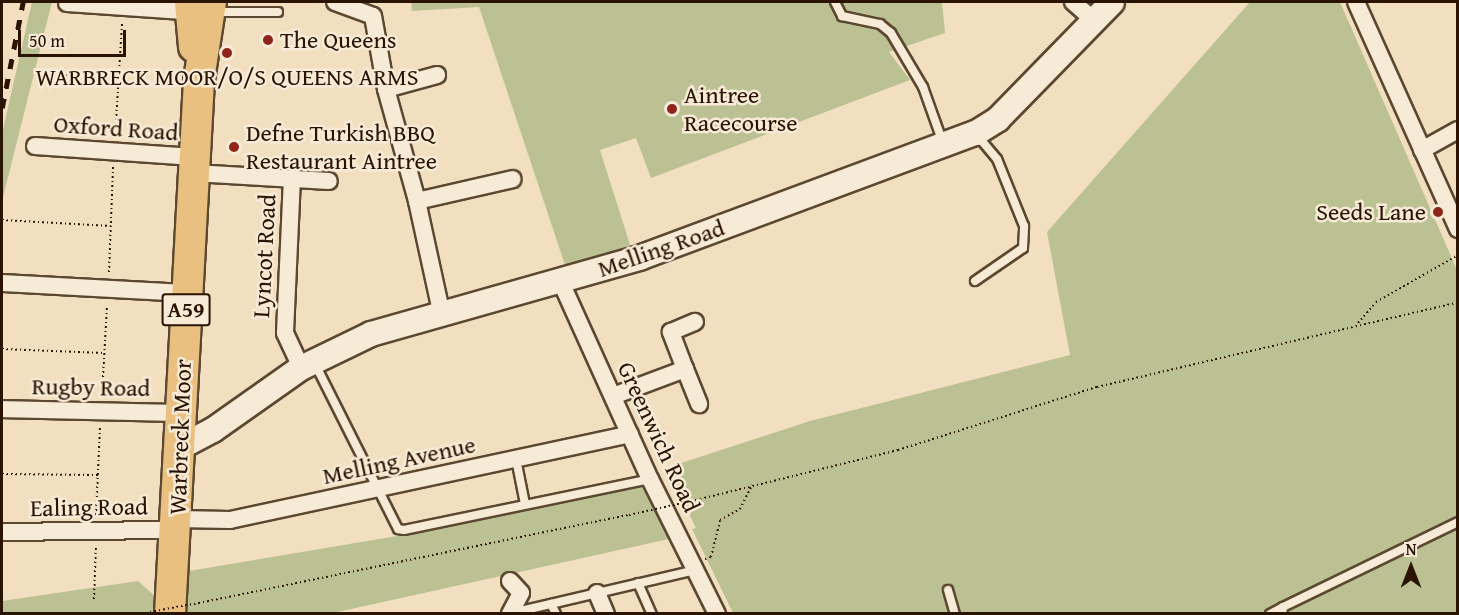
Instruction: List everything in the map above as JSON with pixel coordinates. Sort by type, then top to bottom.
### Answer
[{"type":"highway","name":"Warbreck Moor","points":[[171,610],[199,80],[200,7]]},
{"type":"street","points":[[335,2],[373,16],[386,88],[417,201],[442,316]]},
{"type":"street","points":[[1073,2],[1094,20]]},
{"type":"street","name":"Melling Road","points":[[180,448],[213,430],[307,365],[371,334],[442,316],[639,258],[976,133],[998,118],[1112,2]]},
{"type":"street","points":[[1356,2],[1458,229]]},
{"type":"street","points":[[67,3],[200,7]]},
{"type":"street","points":[[386,88],[437,75]]},
{"type":"street","points":[[1422,150],[1458,130]]},
{"type":"street","name":"Oxford Road","points":[[35,146],[194,165],[244,176],[329,181]]},
{"type":"street","name":"Lyncot Road","points":[[292,178],[285,333],[307,365]]},
{"type":"street","points":[[417,201],[513,179]]},
{"type":"street","name":"Greenwich Road","points":[[560,280],[650,479],[717,614]]},
{"type":"street","points":[[2,283],[187,293]]},
{"type":"street","points":[[695,322],[671,332],[699,404]]},
{"type":"street","points":[[613,396],[686,369]]},
{"type":"street","name":"Rugby Road","points":[[2,410],[180,413]]},
{"type":"street","name":"Melling Avenue","points":[[176,525],[230,520],[630,434]]},
{"type":"street","name":"Ealing Road","points":[[2,532],[176,525]]},
{"type":"street","points":[[510,613],[521,587]]},
{"type":"street","points":[[597,593],[606,614]]},
{"type":"lane","points":[[835,2],[842,16],[880,24],[891,33],[923,87],[944,146]]},
{"type":"lane","points":[[200,7],[278,12]]},
{"type":"lane","points":[[975,281],[1023,248],[1024,226],[997,159],[976,133]]},
{"type":"lane","points":[[307,365],[379,489],[398,528],[404,530],[650,479]]},
{"type":"lane","points":[[516,459],[525,504]]},
{"type":"lane","points":[[1270,614],[1458,522]]},
{"type":"lane","points":[[510,613],[638,583],[694,567]]},
{"type":"lane","points":[[638,583],[652,614]]},
{"type":"lane","points":[[948,590],[955,614]]},
{"type":"lane","points":[[551,604],[556,614]]},
{"type":"path","points":[[39,74],[119,78]]},
{"type":"path","points":[[2,220],[111,226]]},
{"type":"path","points":[[1358,322],[1376,302],[1458,255]]},
{"type":"path","points":[[171,610],[700,499],[898,450],[1097,387],[1358,322],[1458,302]]},
{"type":"path","points":[[2,349],[104,353]]},
{"type":"path","points":[[2,474],[98,475]]},
{"type":"path","points":[[694,567],[711,556],[720,520],[740,509],[752,486]]},
{"type":"green space","points":[[32,2],[52,2],[2,201],[2,134]]},
{"type":"green space","name":"Aintree Racecourse","points":[[411,2],[942,2],[945,33],[889,52],[910,80],[651,178],[636,138],[600,150],[631,248],[565,265],[479,7],[412,11]]},
{"type":"green space","points":[[1250,2],[1340,2],[1457,270],[1457,613],[733,613],[692,529],[696,528],[685,505],[663,469],[810,421],[1070,355],[1047,232]]},
{"type":"green space","points":[[641,485],[669,539],[333,613],[185,614],[189,571],[397,536]]},
{"type":"green space","points":[[138,581],[158,599],[157,613],[2,614],[2,601]]},
{"type":"railway","points":[[2,108],[23,2]]},
{"type":"place","name":"The Queens","points":[[268,40]]},
{"type":"place","name":"WARBRECK MOOR/O/S QUEENS ARMS","points":[[227,53]]},
{"type":"place","name":"Aintree Racecourse","points":[[672,109]]},
{"type":"place","name":"Defne Turkish BBQ Restaurant Aintree","points":[[234,147]]},
{"type":"place","name":"Seeds Lane","points":[[1438,212]]}]
